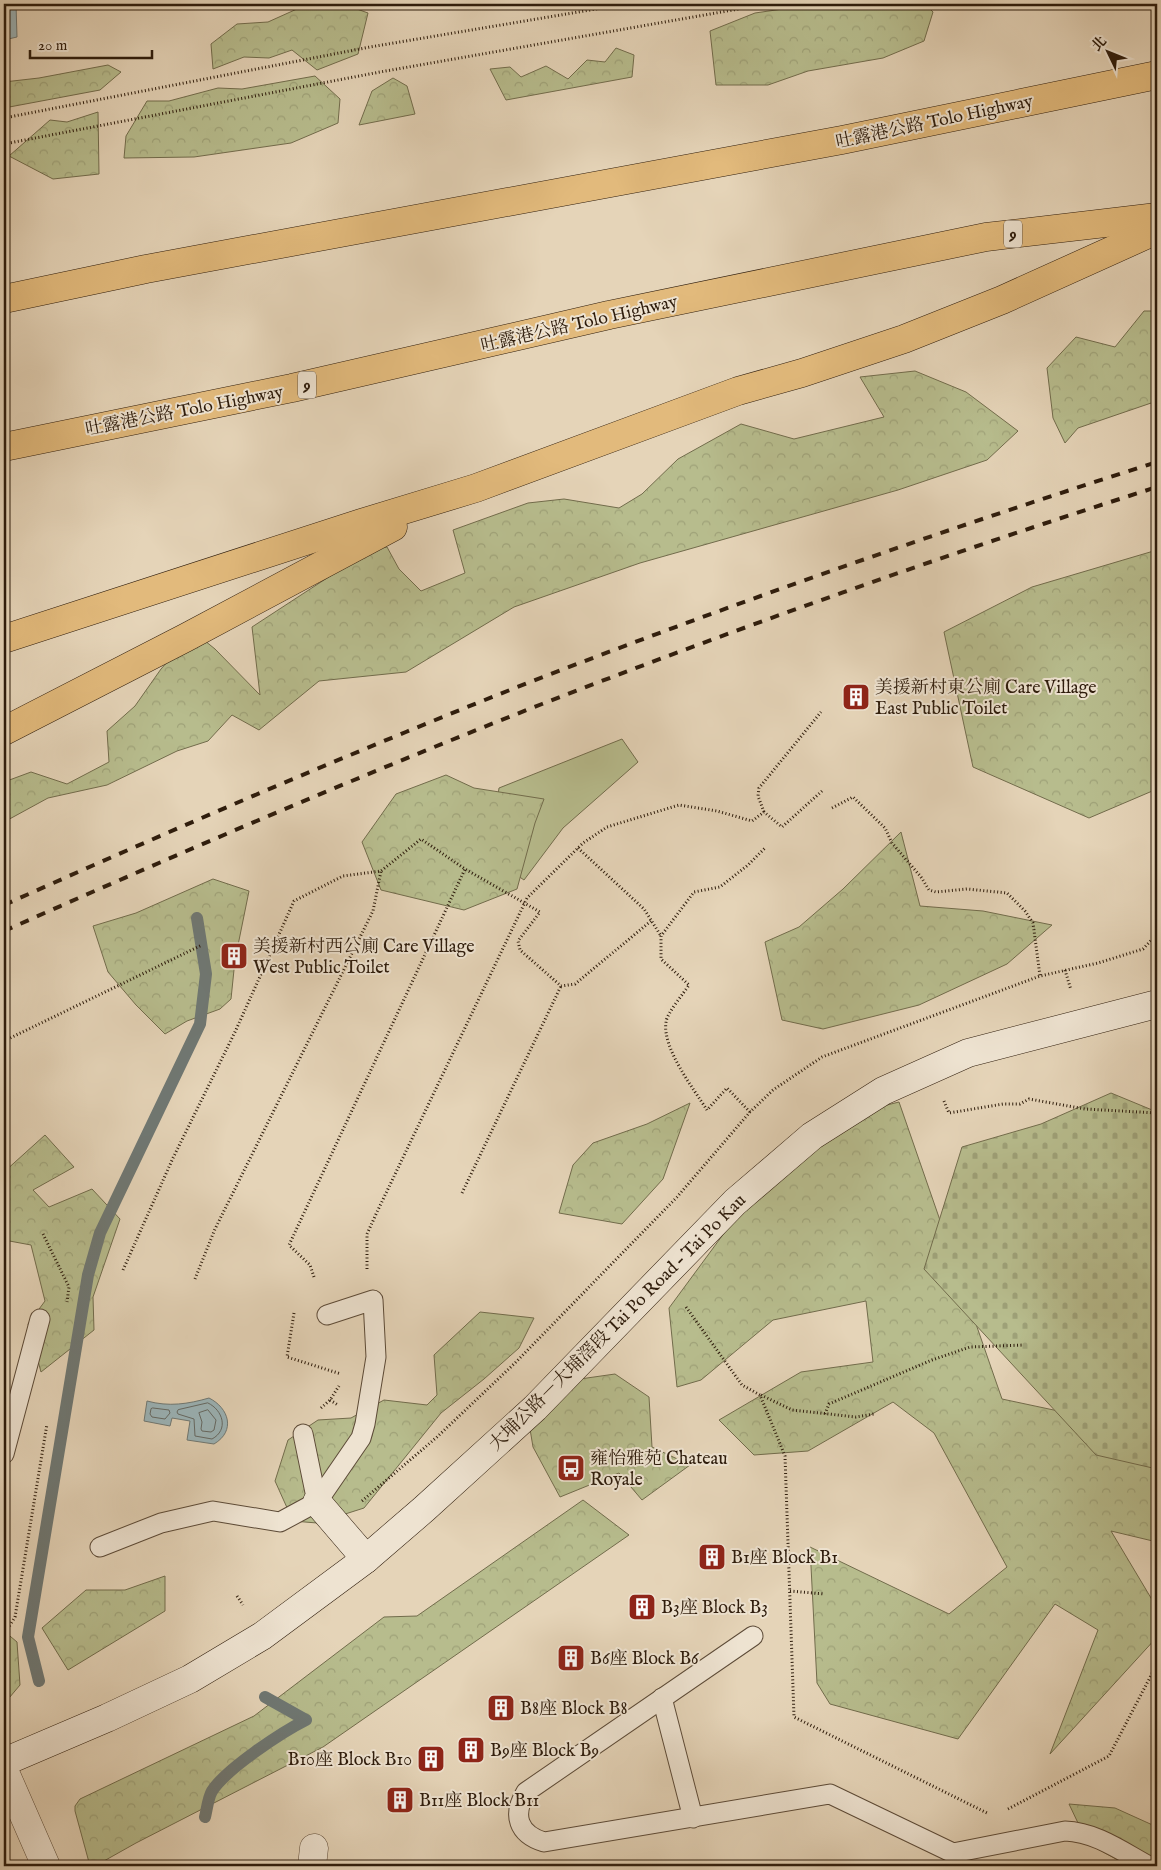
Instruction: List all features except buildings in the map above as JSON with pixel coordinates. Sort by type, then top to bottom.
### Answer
[{"type":"highway","name":"吐露港公路 Tolo Highway","points":[[4,299],[146,269],[814,145],[1157,74]]},
{"type":"highway","name":"吐露港公路 Tolo Highway","points":[[4,447],[292,388],[609,315],[986,237],[1157,217]]},
{"type":"highway","points":[[4,639],[476,488],[738,391],[802,373],[904,339],[1002,300],[1157,230]]},
{"type":"highway","points":[[4,731],[185,638],[374,536],[476,488]]},
{"type":"main road","name":"大埔公路－大埔滘段 Tai Po Road – Tai Po Kau","points":[[4,1762],[107,1718],[190,1679],[262,1636],[366,1559],[535,1408],[735,1202],[812,1136],[883,1091],[968,1053],[1157,1004]]},
{"type":"main road","points":[[317,1502],[366,1559]]},
{"type":"main road","points":[[4,1770],[46,1866]]},
{"type":"lane","points":[[100,1547],[162,1523],[213,1512],[280,1522],[317,1502],[361,1438],[373,1382],[376,1357],[373,1300],[327,1315]]},
{"type":"lane","points":[[4,1454],[40,1319]]},
{"type":"lane","points":[[303,1434],[317,1502]]},
{"type":"lane","points":[[753,1636],[526,1792],[519,1803],[518,1816],[522,1828],[531,1838],[544,1842],[830,1794],[952,1860],[1065,1831],[1090,1835],[1149,1866]]},
{"type":"lane","points":[[662,1698],[693,1818]]},
{"type":"path","points":[[4,118],[370,47],[626,4]]},
{"type":"path","points":[[4,144],[370,74],[767,4]]},
{"type":"path","points":[[821,712],[759,788],[758,796],[764,812],[782,827],[822,791]]},
{"type":"path","points":[[832,808],[852,797],[885,828],[892,843],[921,877],[929,890],[936,892],[967,889],[1007,892],[1025,910],[1033,923],[1040,976]]},
{"type":"path","points":[[369,1276],[367,1270],[367,1234],[527,898],[578,848],[607,827],[679,805],[717,811],[752,821],[764,812]]},
{"type":"path","points":[[122,1270],[173,1158],[236,1032],[294,901],[343,876],[381,871],[421,839],[465,869],[540,912],[518,941],[520,950],[561,986],[575,984],[651,921]]},
{"type":"path","points":[[578,848],[644,909],[661,936],[661,959],[689,985],[666,1020],[667,1040],[706,1110],[727,1088],[750,1112]]},
{"type":"path","points":[[661,936],[694,892],[720,886],[748,865],[765,848]]},
{"type":"path","points":[[314,1277],[310,1265],[289,1245],[465,869]]},
{"type":"path","points":[[195,1279],[215,1229],[373,911],[381,871]]},
{"type":"path","points":[[4,1042],[202,945]]},
{"type":"path","points":[[462,1194],[561,986]]},
{"type":"path","points":[[944,1100],[949,1114],[1003,1104],[1020,1104],[1029,1099],[1085,1109],[1157,1113]]},
{"type":"path","points":[[686,1307],[742,1385],[792,1410],[856,1416],[874,1414]]},
{"type":"path","points":[[825,1414],[829,1404],[932,1360],[970,1346],[1024,1345]]},
{"type":"path","points":[[320,1367],[345,1375]]},
{"type":"path","points":[[317,1412],[330,1400],[340,1383]]},
{"type":"path","points":[[760,1395],[785,1456],[794,1717],[994,1816]]},
{"type":"path","points":[[790,1591],[824,1594]]},
{"type":"path","points":[[1002,1812],[1109,1756],[1157,1664]]},
{"type":"green space","points":[[308,4],[343,4],[368,13],[358,54],[317,70],[292,50],[269,58],[244,57],[213,69],[211,44],[237,24],[268,22]]},
{"type":"green space","points":[[817,4],[925,4],[933,12],[924,41],[883,58],[808,71],[768,85],[716,85],[710,31],[755,13]]},
{"type":"green space","points":[[616,48],[634,55],[632,77],[506,100],[490,69],[510,67],[521,77],[546,66],[568,79],[587,60],[605,62]]},
{"type":"green space","points":[[108,65],[121,72],[100,90],[4,108],[4,82],[39,78]]},
{"type":"green space","points":[[315,76],[340,99],[338,123],[291,143],[194,157],[124,158],[126,136],[147,101],[169,101],[218,88],[242,89]]},
{"type":"green space","points":[[393,78],[407,86],[415,114],[359,125],[372,91]]},
{"type":"green space","points":[[98,112],[99,174],[53,179],[9,156],[50,120],[67,122]]},
{"type":"green space","points":[[1144,311],[1157,311],[1157,401],[1078,428],[1065,443],[1053,418],[1047,368],[1076,337],[1115,347]]},
{"type":"green space","points":[[915,371],[966,392],[1018,431],[987,460],[898,490],[640,563],[514,607],[406,672],[319,681],[259,730],[232,715],[208,741],[177,751],[107,785],[48,798],[4,822],[4,782],[31,772],[67,784],[109,762],[107,731],[135,706],[161,669],[194,632],[215,649],[260,695],[252,627],[373,548],[387,547],[399,569],[421,591],[465,573],[453,530],[528,503],[564,499],[619,508],[642,494],[678,459],[741,424],[794,439],[884,417],[860,377]]},
{"type":"green space","points":[[1157,550],[1157,789],[1089,818],[973,767],[944,632],[1032,587]]},
{"type":"green space","points":[[622,739],[638,762],[563,828],[524,880],[489,856],[499,788]]},
{"type":"green space","points":[[446,775],[474,788],[544,799],[535,823],[517,889],[464,910],[381,890],[362,842],[396,794]]},
{"type":"green space","points":[[901,832],[920,906],[983,911],[1052,925],[1007,964],[919,1005],[823,1029],[782,1020],[765,942],[799,927],[843,889]]},
{"type":"green space","points":[[213,879],[249,891],[235,960],[231,999],[220,1009],[187,1021],[165,1034],[136,1005],[108,972],[93,926],[136,913]]},
{"type":"green space","points":[[1111,1093],[1157,1112],[1157,1469],[1096,1455],[924,1269],[962,1147],[1041,1124]]},
{"type":"green space","points":[[899,1102],[1002,1399],[1157,1432],[1157,1542],[1111,1531],[1157,1608],[1157,1637],[1050,1754],[1098,1630],[1055,1604],[958,1739],[830,1704],[817,1683],[810,1547],[949,1614],[1007,1567],[934,1433],[893,1402],[808,1451],[754,1455],[719,1420],[801,1372],[873,1362],[866,1301],[773,1320],[701,1380],[677,1387],[669,1308],[803,1126]]},
{"type":"green space","points":[[690,1103],[663,1179],[622,1224],[559,1213],[573,1165],[593,1143],[647,1124]]},
{"type":"green space","points":[[45,1135],[74,1167],[33,1190],[49,1207],[92,1189],[120,1219],[93,1297],[94,1330],[41,1372],[28,1324],[45,1301],[31,1245],[4,1240],[4,1172]]},
{"type":"green space","points":[[480,1312],[534,1318],[519,1348],[441,1413],[364,1508],[317,1523],[293,1521],[275,1481],[288,1440],[318,1420],[351,1418],[384,1400],[427,1405],[437,1395],[434,1355]]},
{"type":"green space","points":[[615,1374],[649,1397],[652,1447],[690,1465],[642,1500],[619,1473],[560,1497],[533,1447],[529,1423],[566,1381]]},
{"type":"green space","points":[[583,1500],[629,1535],[323,1747],[95,1866],[90,1866],[75,1811],[75,1806],[80,1799],[254,1716],[384,1617],[417,1616]]},
{"type":"green space","points":[[165,1576],[165,1611],[68,1670],[42,1628],[86,1590],[125,1590]]},
{"type":"green space","points":[[4,1631],[17,1642],[20,1685],[4,1704]]},
{"type":"green space","points":[[1069,1804],[1115,1808],[1157,1827],[1157,1866],[1129,1866],[1088,1844]]},
{"type":"water","points":[[4,4],[16,4],[17,37],[4,40]]},
{"type":"water","points":[[209,1398],[221,1408],[227,1420],[225,1433],[214,1444],[187,1440],[190,1421],[172,1418],[170,1426],[144,1421],[147,1401],[178,1404]]},
{"type":"waterway","points":[[39,1681],[28,1637],[88,1275],[100,1233],[200,1024],[206,974],[197,918]]},
{"type":"waterway","points":[[205,1817],[212,1791],[229,1772],[269,1742],[306,1720],[265,1697]]},
{"type":"railway","points":[[4,905],[398,735],[530,682],[842,567],[999,513],[1157,462]]},
{"type":"railway","points":[[4,931],[272,814],[542,704],[848,591],[1157,487]]},
{"type":"place","name":"美援新村東公廁 Care Village East Public Toilet","points":[[856,697]]},
{"type":"place","name":"美援新村西公廁 Care Village West Public Toilet","points":[[234,956]]},
{"type":"place","name":"雍怡雅苑 Chateau Royale","points":[[571,1468]]},
{"type":"place","name":"B1座 Block B1","points":[[712,1557]]},
{"type":"place","name":"B3座 Block B3","points":[[642,1607]]},
{"type":"place","name":"B6座 Block B6","points":[[571,1658]]},
{"type":"place","name":"B8座 Block B8","points":[[501,1708]]},
{"type":"place","name":"B9座 Block B9","points":[[471,1750]]},
{"type":"place","name":"B10座 Block B10","points":[[431,1759]]},
{"type":"place","name":"B11座 Block B11","points":[[400,1800]]}]
